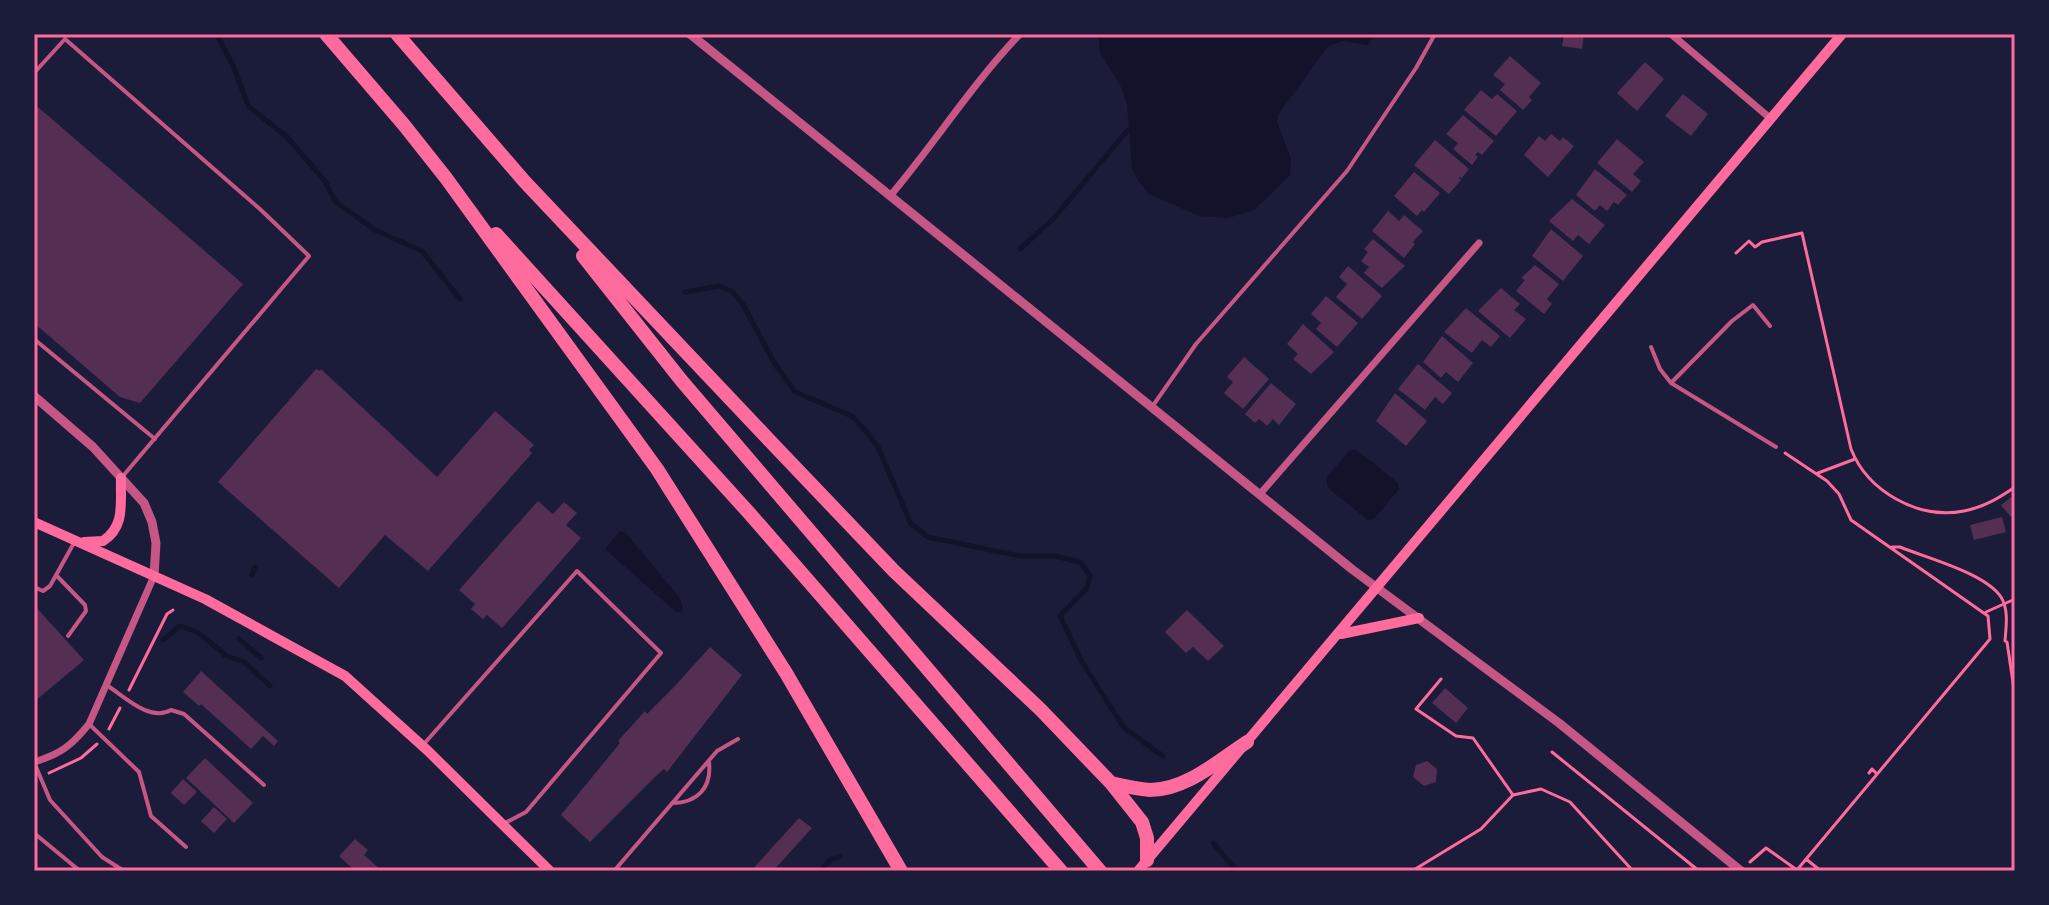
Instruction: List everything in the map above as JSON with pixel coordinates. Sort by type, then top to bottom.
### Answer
[{"type":"highway","points":[[326,34],[446,178],[657,469],[786,673],[901,871]]},
{"type":"highway","points":[[397,34],[525,182],[681,380],[1100,871]]},
{"type":"highway","points":[[446,178],[750,514],[1061,871]]},
{"type":"highway","points":[[525,182],[894,571],[1041,710],[1111,783],[1142,822],[1147,838],[1143,865]]},
{"type":"highway","points":[[1111,783],[1147,790],[1170,787],[1200,773],[1247,742]]},
{"type":"main road","points":[[1143,865],[1842,34]]},
{"type":"main road","points":[[78,541],[103,541],[118,527],[122,507],[121,478]]},
{"type":"main road","points":[[34,522],[205,599],[345,676],[550,871]]},
{"type":"main road","points":[[1339,634],[1419,618]]},
{"type":"street","points":[[690,34],[1353,570],[1559,723],[1744,868]]},
{"type":"street","points":[[890,196],[925,155],[980,77],[1020,34]]},
{"type":"street","points":[[1671,34],[1771,119]]},
{"type":"street","points":[[1260,494],[1479,243]]},
{"type":"street","points":[[34,396],[93,447],[144,503],[156,543],[154,576],[89,724],[73,743],[54,756],[34,762]]},
{"type":"lane","points":[[1152,407],[1196,344],[1347,171],[1435,34]]},
{"type":"lane","points":[[34,73],[65,39],[261,210],[309,256],[121,478]]},
{"type":"lane","points":[[1671,383],[1732,321],[1753,305],[1770,326]]},
{"type":"lane","points":[[34,339],[155,439]]},
{"type":"lane","points":[[1651,347],[1660,369],[1671,383],[1776,447]]},
{"type":"lane","points":[[34,587],[43,591],[50,586],[78,541]]},
{"type":"lane","points":[[422,746],[577,571],[661,653],[526,812],[503,825]]},
{"type":"lane","points":[[56,575],[85,605],[86,611],[68,636]]},
{"type":"lane","points":[[108,686],[143,710],[164,714],[171,710],[184,714],[264,785]]},
{"type":"lane","points":[[89,724],[139,772],[151,816],[186,847]]},
{"type":"lane","points":[[614,871],[717,751],[738,739]]},
{"type":"lane","points":[[672,803],[686,803],[699,796],[709,783],[709,761]]},
{"type":"lane","points":[[34,762],[50,800],[102,857],[124,871]]},
{"type":"lane","points":[[34,833],[80,871]]},
{"type":"path","points":[[1736,253],[1749,241],[1755,247],[1762,242],[1802,233],[1855,459],[1886,493],[1911,507],[1938,513],[1964,511],[1994,501],[2015,487]]},
{"type":"path","points":[[1744,868],[1766,848],[1797,870],[1990,639],[1988,616],[1851,520],[1839,494],[1818,473],[1776,447]]},
{"type":"path","points":[[1818,473],[1855,459]]},
{"type":"path","points":[[1889,547],[1900,547],[1983,580],[1993,588],[2004,604],[2007,622],[2005,641],[2015,696]]},
{"type":"path","points":[[1984,613],[2015,599]]},
{"type":"path","points":[[40,777],[81,758],[104,738],[167,614],[173,610]]},
{"type":"path","points":[[1441,679],[1416,709],[1456,736],[1473,738],[1513,795]]},
{"type":"path","points":[[1552,752],[1699,871]]},
{"type":"path","points":[[1869,773],[1872,769],[1876,773]]},
{"type":"path","points":[[1412,871],[1481,829],[1513,795],[1541,789],[1570,802],[1633,871]]},
{"type":"path","points":[[1806,859],[1821,871]]},
{"type":"shaded area","points":[[1099,34],[1375,34],[1368,45],[1343,41],[1328,46],[1278,115],[1277,122],[1291,159],[1290,175],[1254,210],[1228,218],[1199,216],[1149,194],[1138,181],[1132,168],[1127,104],[1121,87],[1099,50]]},
{"type":"shaded area","points":[[1350,450],[1357,450],[1398,483],[1399,489],[1374,519],[1368,520],[1328,488],[1326,478]]},
{"type":"shaded area","points":[[620,531],[625,532],[679,597],[683,608],[681,613],[676,612],[605,549]]},
{"type":"building","points":[[1564,34],[1584,34],[1582,49],[1562,46]]},
{"type":"building","points":[[1510,56],[1541,83],[1523,110],[1500,90],[1505,84],[1493,75]]},
{"type":"building","points":[[1645,62],[1664,79],[1637,111],[1617,93]]},
{"type":"building","points":[[1481,90],[1492,99],[1497,94],[1517,111],[1496,136],[1464,110]]},
{"type":"building","points":[[1683,94],[1708,114],[1691,136],[1665,116]]},
{"type":"building","points":[[38,107],[243,284],[140,403],[120,397],[34,323],[34,112]]},
{"type":"building","points":[[1463,115],[1494,141],[1482,155],[1478,152],[1475,155],[1478,157],[1472,165],[1453,149],[1458,143],[1446,134]]},
{"type":"building","points":[[1551,134],[1560,141],[1563,137],[1574,146],[1548,177],[1524,155],[1539,136],[1545,141]]},
{"type":"building","points":[[1617,139],[1644,162],[1633,174],[1641,181],[1632,192],[1597,163]]},
{"type":"building","points":[[1435,140],[1469,169],[1462,178],[1458,177],[1461,180],[1449,194],[1414,165]]},
{"type":"building","points":[[1595,169],[1627,195],[1618,205],[1614,202],[1607,211],[1600,205],[1595,211],[1576,195]]},
{"type":"building","points":[[1414,172],[1440,193],[1417,216],[1394,196]]},
{"type":"building","points":[[1572,199],[1605,225],[1589,244],[1578,235],[1573,241],[1549,221]]},
{"type":"building","points":[[1388,211],[1399,221],[1404,215],[1423,231],[1404,258],[1372,231]]},
{"type":"building","points":[[1551,229],[1583,256],[1563,281],[1532,256]]},
{"type":"building","points":[[1373,239],[1405,266],[1382,288],[1364,273],[1369,267],[1361,261],[1368,252],[1364,249]]},
{"type":"building","points":[[1535,265],[1559,284],[1547,299],[1552,304],[1544,314],[1516,291],[1525,280],[1521,278]]},
{"type":"building","points":[[1348,266],[1382,296],[1362,319],[1336,297],[1347,284],[1339,277]]},
{"type":"building","points":[[1501,288],[1520,304],[1514,310],[1526,319],[1510,338],[1478,311]]},
{"type":"building","points":[[1326,296],[1358,323],[1337,347],[1316,329],[1321,323],[1311,314]]},
{"type":"building","points":[[1466,308],[1500,336],[1491,347],[1482,340],[1472,353],[1444,332]]},
{"type":"building","points":[[1303,324],[1334,352],[1311,374],[1293,359],[1298,354],[1287,344]]},
{"type":"building","points":[[1442,336],[1473,363],[1458,382],[1446,372],[1441,378],[1423,362]]},
{"type":"building","points":[[1244,357],[1269,379],[1243,409],[1224,393],[1233,382],[1227,377]]},
{"type":"building","points":[[1418,364],[1452,393],[1443,404],[1435,397],[1425,410],[1398,389]]},
{"type":"building","points":[[316,369],[321,369],[437,477],[495,411],[534,445],[529,450],[532,453],[428,571],[385,535],[339,588],[218,482]]},
{"type":"building","points":[[1271,383],[1296,404],[1279,425],[1273,419],[1267,426],[1259,419],[1255,423],[1245,414]]},
{"type":"building","points":[[1395,393],[1427,421],[1406,446],[1376,421]]},
{"type":"building","points":[[2015,494],[2015,513],[2011,517],[2001,505]]},
{"type":"building","points":[[538,501],[553,514],[564,502],[577,513],[566,525],[581,538],[502,628],[487,615],[483,619],[471,609],[475,604],[459,590]]},
{"type":"building","points":[[2002,517],[2006,532],[1974,540],[1970,525]]},
{"type":"building","points":[[34,605],[84,660],[34,702]]},
{"type":"building","points":[[1187,610],[1224,646],[1208,661],[1193,647],[1186,653],[1165,632]]},
{"type":"building","points":[[710,647],[742,675],[667,772],[664,769],[657,775],[590,842],[561,815],[620,743],[618,741]]},
{"type":"building","points":[[201,671],[278,741],[274,746],[263,736],[251,749],[183,692]]},
{"type":"building","points":[[1445,688],[1468,708],[1456,723],[1432,703]]},
{"type":"building","points":[[205,758],[253,803],[234,823],[186,778]]},
{"type":"building","points":[[1427,761],[1437,769],[1436,782],[1424,786],[1413,777],[1416,765]]},
{"type":"building","points":[[183,779],[197,792],[184,805],[171,793]]},
{"type":"building","points":[[214,807],[227,819],[214,833],[201,821]]},
{"type":"building","points":[[799,818],[812,828],[773,871],[751,871]]},
{"type":"building","points":[[355,839],[368,850],[364,855],[382,871],[355,871],[339,856]]},
{"type":"waterway","points":[[216,34],[232,63],[249,107],[286,136],[325,181],[335,201],[375,230],[422,251],[460,299]]},
{"type":"waterway","points":[[1020,249],[1053,219],[1128,130]]},
{"type":"waterway","points":[[685,292],[719,286],[733,292],[795,392],[852,416],[866,431],[878,447],[911,524],[928,537],[1019,556],[1055,556],[1080,562],[1090,576],[1087,588],[1060,616],[1082,662],[1124,728],[1163,756]]},
{"type":"waterway","points":[[252,575],[255,567]]},
{"type":"waterway","points":[[163,640],[180,626],[197,632],[225,654]]},
{"type":"waterway","points":[[239,639],[261,658]]},
{"type":"waterway","points":[[224,655],[244,662],[270,686]]},
{"type":"waterway","points":[[1213,843],[1237,871]]},
{"type":"waterway","points":[[820,871],[830,860],[840,856]]}]
